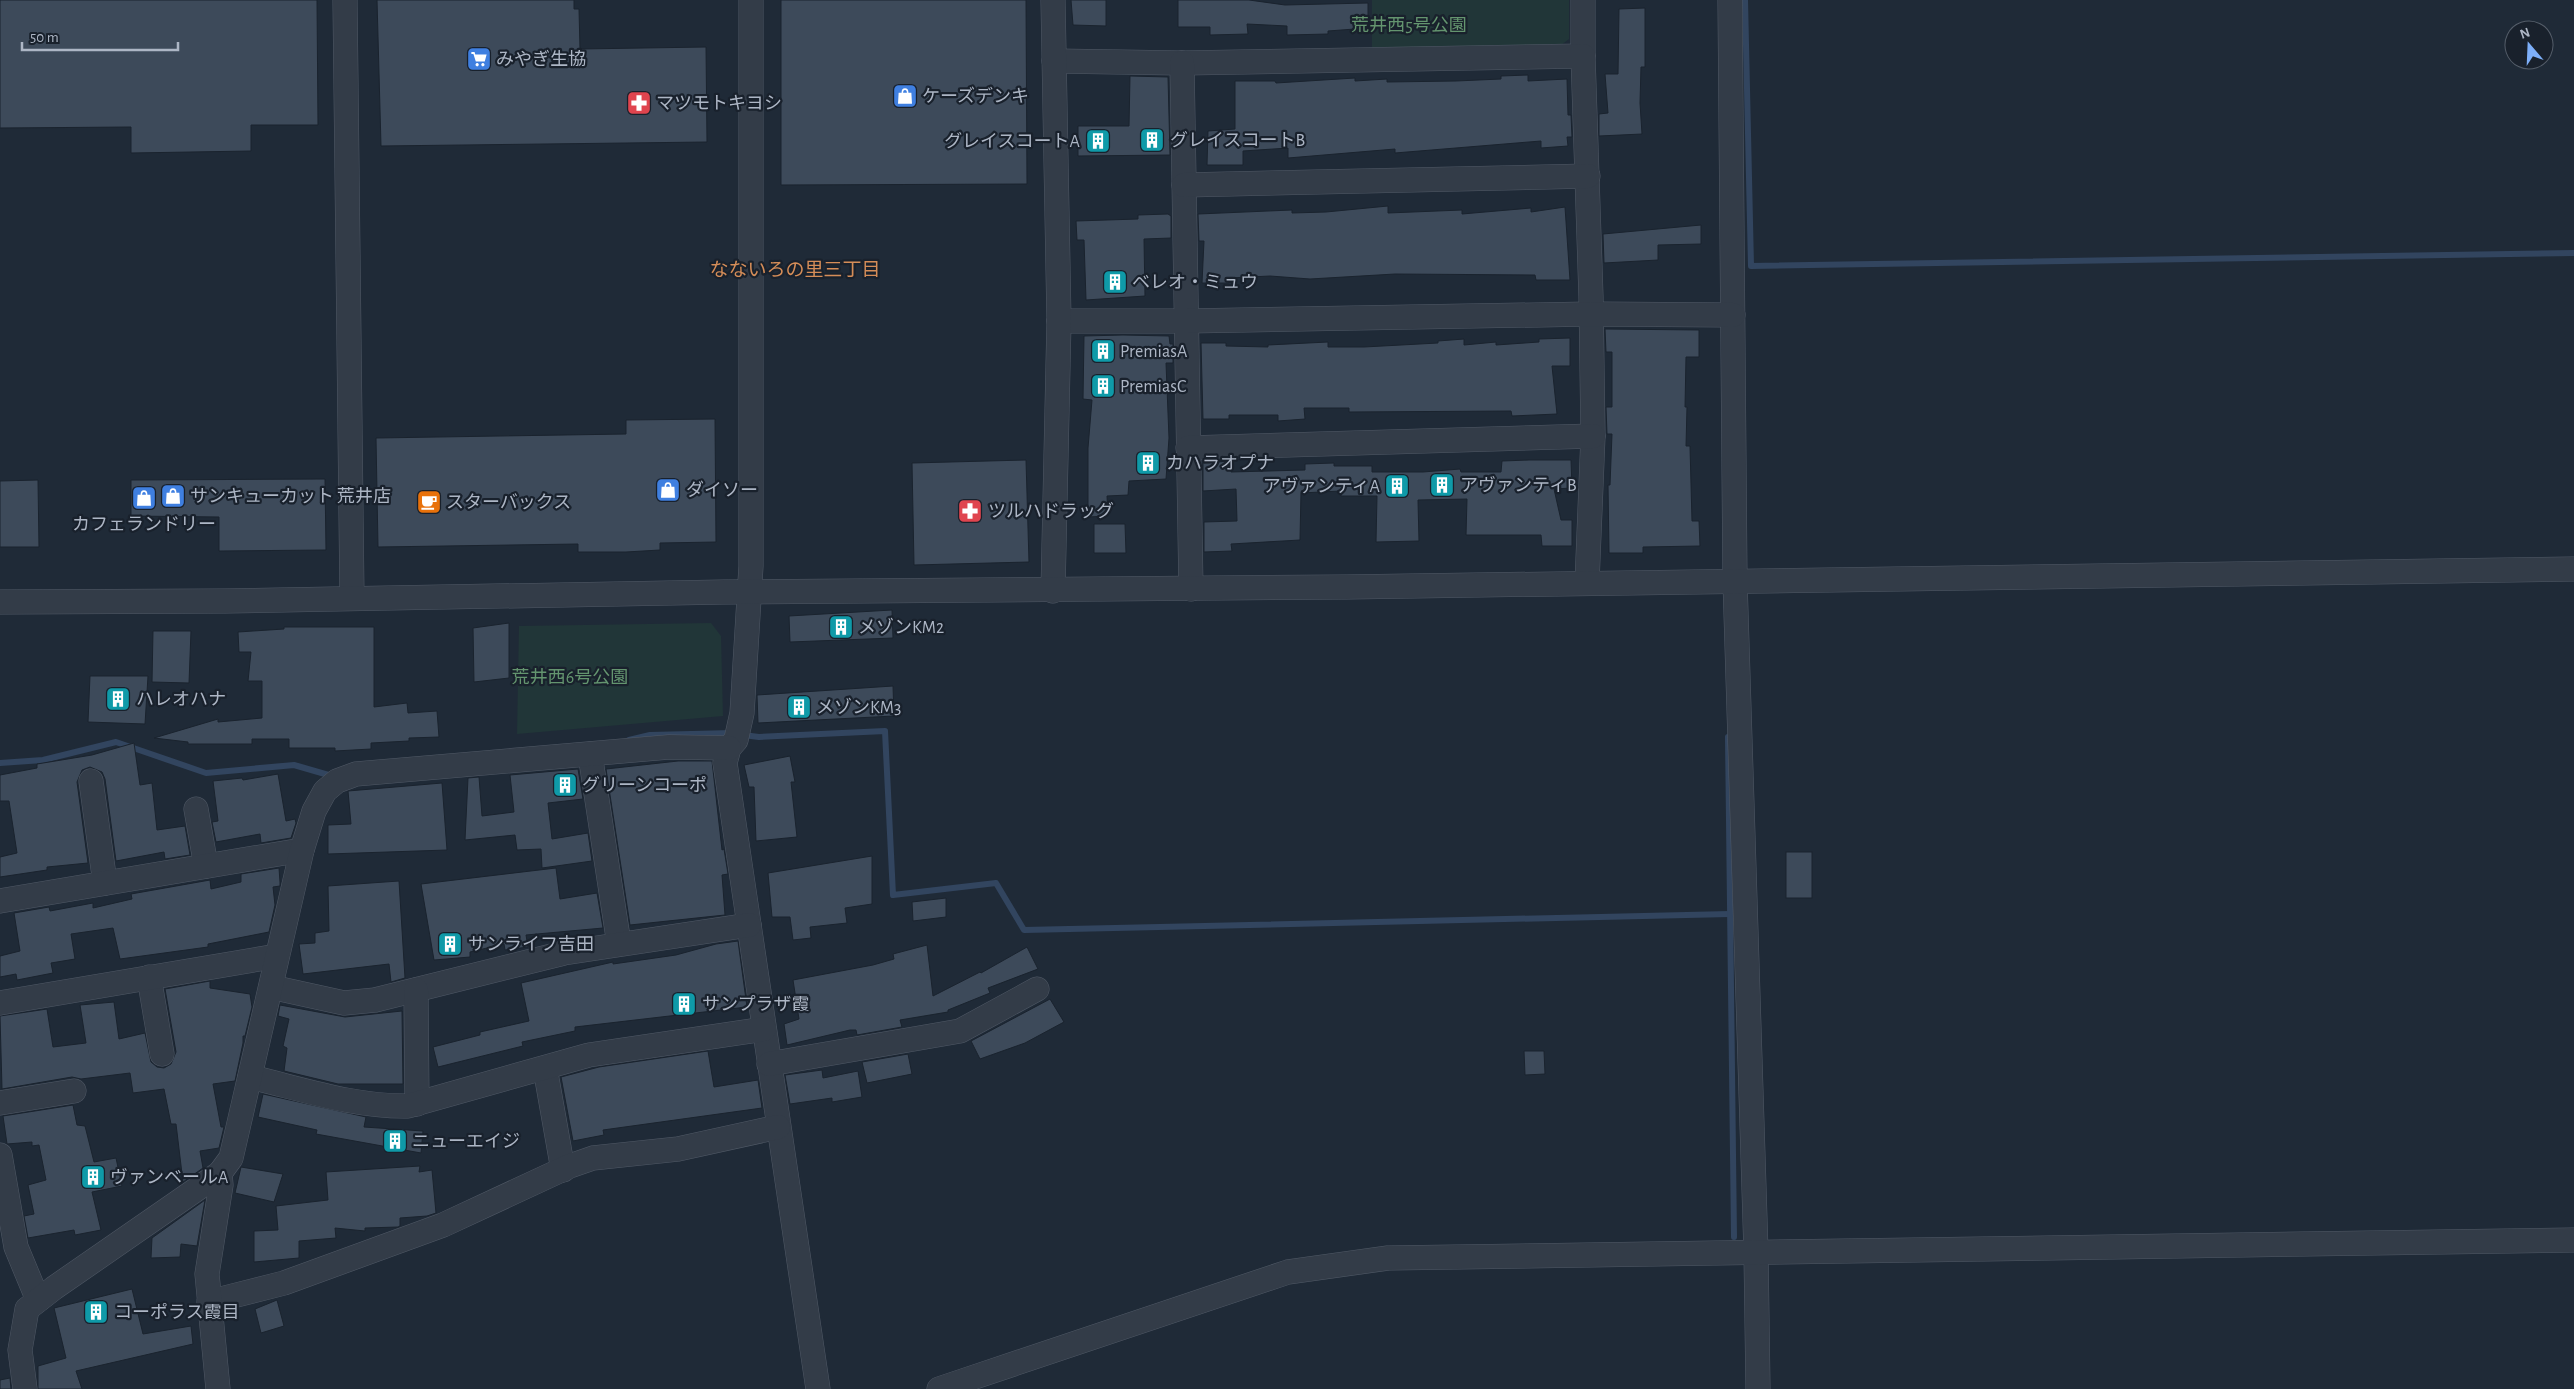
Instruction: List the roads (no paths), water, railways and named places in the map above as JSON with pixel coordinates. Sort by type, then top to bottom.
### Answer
[{"type":"street","points":[[345,0],[352,598]]},
{"type":"street","points":[[751,0],[752,449],[749,592],[735,737],[725,763],[818,1389]]},
{"type":"street","points":[[1053,0],[1059,321],[1053,591]]},
{"type":"street","points":[[1583,0],[1593,436],[1587,583]]},
{"type":"street","points":[[1730,0],[1735,581],[1756,1252],[1758,1389]]},
{"type":"street","points":[[1054,61],[1182,63],[1583,56]]},
{"type":"street","points":[[1182,63],[1191,589]]},
{"type":"street","points":[[1184,185],[1588,176]]},
{"type":"street","points":[[1059,321],[1186,321],[1590,314],[1733,315]]},
{"type":"street","points":[[1188,448],[1593,436]]},
{"type":"street","points":[[0,602],[749,592],[1053,591],[2574,569]]},
{"type":"street","points":[[25,1389],[20,1350],[27,1309],[220,1173],[231,1158],[302,850],[314,811],[324,791],[338,781],[356,774],[411,767],[669,747],[735,737]]},
{"type":"street","points":[[590,754],[619,944]]},
{"type":"street","points":[[91,781],[105,883]]},
{"type":"street","points":[[196,808],[206,866]]},
{"type":"street","points":[[0,902],[302,850]]},
{"type":"street","points":[[271,987],[344,1003],[375,1000],[564,952],[749,925]]},
{"type":"street","points":[[0,1003],[149,976],[277,956]]},
{"type":"street","points":[[149,976],[162,1054]]},
{"type":"street","points":[[770,1064],[960,1031],[1037,989]]},
{"type":"street","points":[[416,990],[417,1104]]},
{"type":"street","points":[[250,1077],[382,1106],[417,1104],[612,1050],[764,1029]]},
{"type":"street","points":[[545,1068],[563,1170]]},
{"type":"street","points":[[0,1103],[74,1091]]},
{"type":"street","points":[[209,1302],[284,1283],[443,1225],[593,1158],[678,1149],[778,1127]]},
{"type":"street","points":[[0,1155],[4,1204],[16,1247],[38,1300]]},
{"type":"street","points":[[218,1389],[207,1274],[222,1185],[220,1173]]},
{"type":"street","points":[[939,1389],[1288,1272],[1388,1258],[2574,1240]]},
{"type":"waterway","points":[[1745,0],[1751,266],[2574,253]]},
{"type":"waterway","points":[[743,735],[759,737],[885,731],[893,895],[996,883],[1024,930],[1730,914]]},
{"type":"waterway","points":[[629,740],[650,735],[733,733]]},
{"type":"waterway","points":[[1728,737],[1734,1237]]},
{"type":"waterway","points":[[0,763],[43,760],[116,742],[206,773],[294,765],[332,776]]},
{"type":"place","name":"みやぎ生協","points":[[479,59]]},
{"type":"place","name":"ケーズデンキ","points":[[905,96]]},
{"type":"place","name":"マツモトキヨシ","points":[[639,103]]},
{"type":"place","name":"グレイスコートB","points":[[1152,140]]},
{"type":"place","name":"グレイスコートA","points":[[1098,141]]},
{"type":"place","name":"ベレオ・ミュウ","points":[[1115,282]]},
{"type":"place","name":"PremiasA","points":[[1103,351]]},
{"type":"place","name":"PremiasC","points":[[1103,386]]},
{"type":"place","name":"カハラオプナ","points":[[1148,463]]},
{"type":"place","name":"アヴァンティB","points":[[1442,485]]},
{"type":"place","name":"アヴァンティA","points":[[1397,486]]},
{"type":"place","name":"ダイソー","points":[[668,490]]},
{"type":"place","name":"サンキューカット 荒井店","points":[[173,496]]},
{"type":"place","name":"カフェランドリー","points":[[144,498]]},
{"type":"place","name":"スターバックス","points":[[429,502]]},
{"type":"place","name":"ツルハドラッグ","points":[[970,511]]},
{"type":"place","name":"メゾンKM2","points":[[841,627]]},
{"type":"place","name":"ハレオハナ","points":[[118,699]]},
{"type":"place","name":"メゾンKM3","points":[[799,707]]},
{"type":"place","name":"グリーンコーポ","points":[[565,785]]},
{"type":"place","name":"サンライフ吉田","points":[[450,944]]},
{"type":"place","name":"サンプラザ霞","points":[[684,1004]]},
{"type":"place","name":"ニューエイジ","points":[[395,1141]]},
{"type":"place","name":"ヴァンベールA","points":[[93,1177]]},
{"type":"place","name":"コーポラス霞目","points":[[96,1312]]},
{"type":"district","name":"なないろの里三丁目","points":[[795,269]]},
{"type":"park label","name":"荒井西5号公園","points":[[1409,25]]},
{"type":"park label","name":"荒井西6号公園","points":[[570,677]]}]
